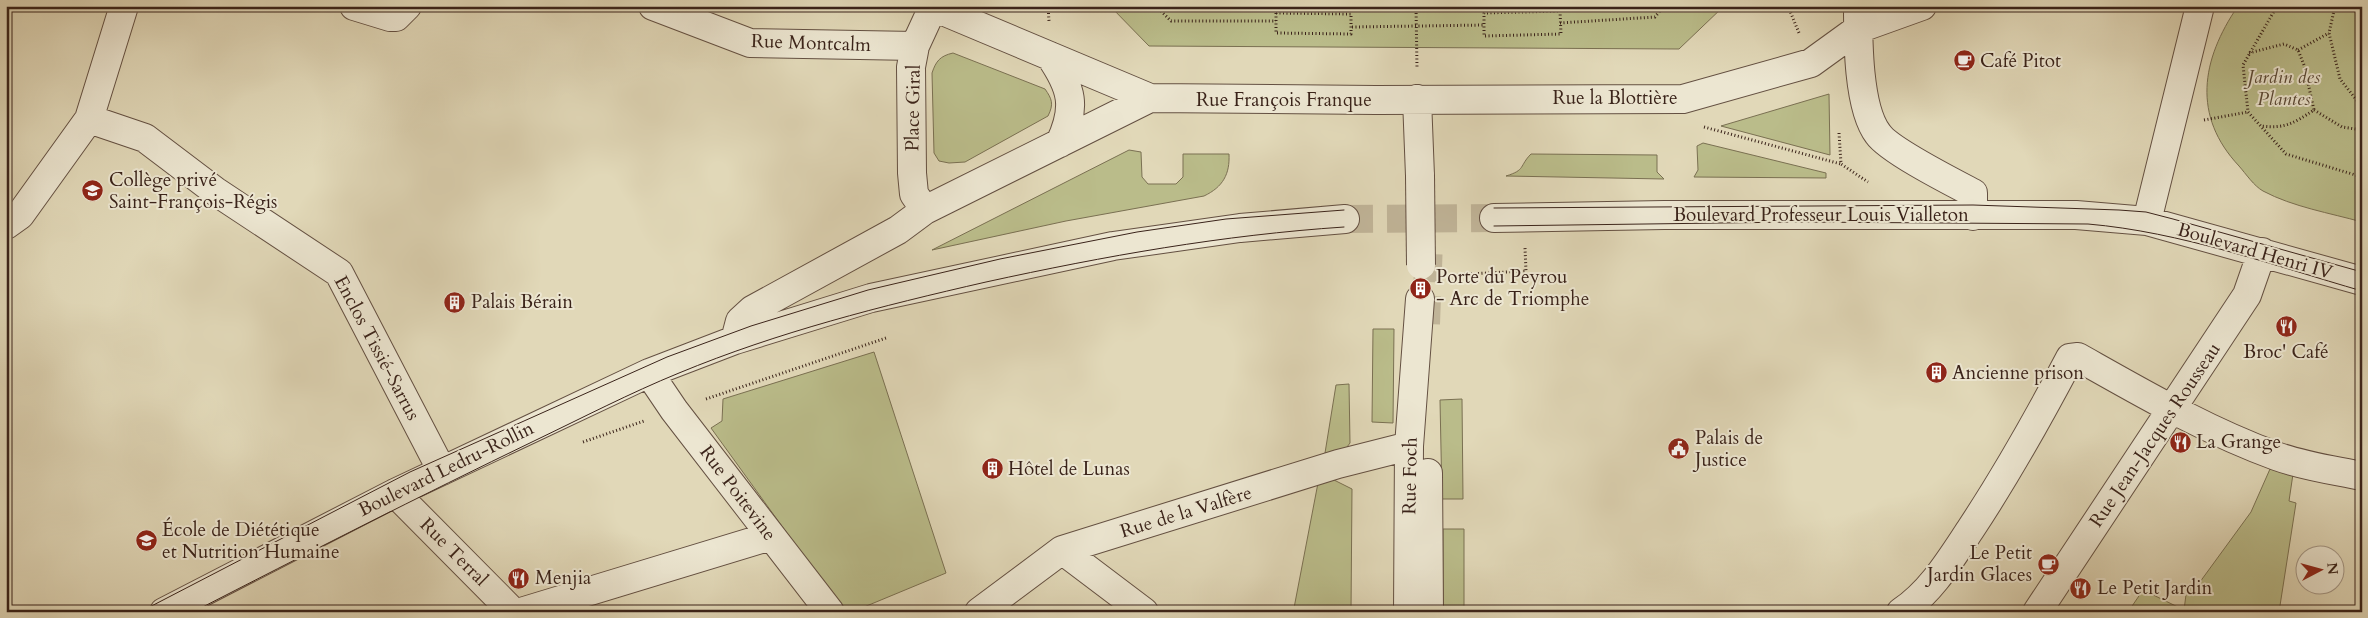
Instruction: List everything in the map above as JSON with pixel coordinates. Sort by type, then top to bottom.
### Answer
[{"type":"street","points":[[6,225],[20,215],[89,119],[124,6]]},
{"type":"street","points":[[354,6],[390,17],[396,17],[407,6]]},
{"type":"street","name":"Rue Montcalm","points":[[654,6],[750,43],[915,46]]},
{"type":"street","name":"Rue la Blottière","points":[[1417,99],[1683,99],[1811,63],[1858,18],[1922,6]]},
{"type":"street","points":[[2147,221],[2200,6]]},
{"type":"street","points":[[932,7],[984,18],[1050,56],[1150,98]]},
{"type":"street","name":"Place Giral","points":[[925,210],[914,194],[912,173],[911,66],[915,46],[932,7]]},
{"type":"street","points":[[1858,18],[1868,118],[1879,136],[1972,193],[1973,216]]},
{"type":"street","points":[[1050,56],[1063,75],[1072,109],[1069,124],[1060,142]]},
{"type":"street","points":[[735,340],[740,321],[752,310],[898,230],[925,210],[1150,98]]},
{"type":"street","name":"Rue François Franque","points":[[1150,98],[1417,99]]},
{"type":"street","name":"Rue Foch","points":[[1408,612],[1409,446],[1419,340],[1421,280],[1417,99]]},
{"type":"street","name":"Enclos Tissié-Sarrus","points":[[89,119],[145,138],[215,191],[339,273],[442,470]]},
{"type":"street","name":"Boulevard Professeur Louis Vialleton","points":[[1494,218],[1664,215],[2076,215],[2147,221]]},
{"type":"street","name":"Boulevard Ledru-Rollin","points":[[164,612],[442,470],[650,373],[735,340],[871,298],[1113,246],[1291,222],[1344,219]]},
{"type":"street","name":"Boulevard Henri IV","points":[[2147,221],[2362,281]]},
{"type":"street","name":"Rue Jean-Jacques Rousseau","points":[[2037,612],[2247,295],[2262,252]]},
{"type":"street","name":"Rue Foch","points":[[1419,340],[1428,442],[1429,612]]},
{"type":"street","points":[[1901,612],[1920,598],[1940,574],[1985,507],[2028,437],[2070,358],[2078,357],[2172,410],[2275,456],[2296,463],[2362,476]]},
{"type":"street","name":"Rue Poitevine","points":[[650,373],[674,410],[830,612]]},
{"type":"street","name":"Rue de la Valfère","points":[[980,612],[1062,550],[1338,464],[1409,446]]},
{"type":"street","name":"Rue Terral","points":[[395,493],[513,612]]},
{"type":"street","points":[[521,612],[771,536]]},
{"type":"street","points":[[1062,550],[1144,612]]},
{"type":"path","points":[[1156,6],[1171,21],[1276,21]]},
{"type":"path","points":[[1416,6],[1417,67]]},
{"type":"path","points":[[1560,23],[1655,17],[1664,6]]},
{"type":"path","points":[[2277,6],[2243,65],[2248,112],[2286,154],[2362,177]]},
{"type":"path","points":[[2335,6],[2329,33],[2340,79],[2362,107]]},
{"type":"path","points":[[1560,11],[1560,23],[1561,34],[1484,36],[1484,13],[1560,11]]},
{"type":"path","points":[[1276,13],[1351,14],[1352,27],[1351,34],[1276,33],[1276,13]]},
{"type":"path","points":[[1352,27],[1484,26]]},
{"type":"path","points":[[2298,50],[2329,33]]},
{"type":"path","points":[[2250,53],[2284,44],[2298,50],[2304,65],[2314,110],[2342,127],[2362,130]]},
{"type":"path","points":[[1683,99],[1692,124],[1841,164]]},
{"type":"path","points":[[2261,126],[2279,128],[2294,123],[2314,110]]},
{"type":"path","points":[[2170,127],[2248,112]]},
{"type":"path","points":[[1421,280],[1526,271]]},
{"type":"path","points":[[576,444],[886,338]]},
{"type":"green space","points":[[1110,6],[1724,6],[1679,49],[1149,46]]},
{"type":"green space","name":"Jardin des Plantes","points":[[2238,6],[2362,6],[2362,222],[2299,205],[2263,191],[2250,180],[2224,147],[2214,128],[2208,108],[2207,88],[2210,67],[2216,47],[2225,26]]},
{"type":"green space","points":[[953,53],[1045,89],[1051,102],[1048,116],[965,162],[949,163],[939,161],[934,153],[932,73],[939,60]]},
{"type":"green space","points":[[1829,94],[1830,155],[1721,126]]},
{"type":"green space","points":[[1703,143],[1826,173],[1826,178],[1694,177],[1698,170],[1697,146]]},
{"type":"green space","points":[[1129,150],[1141,152],[1142,177],[1148,184],[1176,184],[1183,177],[1183,154],[1229,154],[1227,174],[1221,184],[1204,196],[1066,221],[932,250]]},
{"type":"green space","points":[[1531,154],[1657,155],[1657,172],[1664,179],[1506,176],[1520,170]]},
{"type":"green space","points":[[1373,329],[1394,329],[1393,423],[1372,422]]},
{"type":"green space","points":[[874,352],[946,573],[852,612],[844,612],[711,428],[722,421],[723,399]]},
{"type":"green space","points":[[1349,384],[1350,443],[1344,451],[1325,453],[1336,385]]},
{"type":"green space","points":[[1462,399],[1463,499],[1442,499],[1440,400]]},
{"type":"green space","points":[[2270,469],[2293,474],[2289,501],[2296,503],[2279,612],[2128,612],[2143,590],[2184,610],[2187,587],[2197,586],[2251,512]]},
{"type":"green space","points":[[1332,479],[1352,489],[1351,612],[1308,612],[1294,608],[1318,483]]},
{"type":"green space","points":[[1443,529],[1464,529],[1464,610],[1443,610]]},
{"type":"tunnel","points":[[1345,219],[1494,218]]},
{"type":"tunnel","points":[[1426,324],[1429,240]]},
{"type":"tram line","points":[[1494,208],[1973,205],[2119,210],[2146,212],[2362,272]]},
{"type":"tram line","points":[[140,612],[410,472],[667,357],[751,326],[868,290],[1000,259],[1137,232],[1226,219],[1344,210]]},
{"type":"tram line","points":[[1494,226],[1797,222],[2088,224],[2123,228],[2192,242],[2260,260],[2362,291]]},
{"type":"tram line","points":[[193,612],[406,504],[624,397],[716,358],[754,345],[830,321],[908,301],[986,282],[1075,264],[1209,241],[1344,227]]},
{"type":"place","name":"Café Pitot","points":[[1964,61]]},
{"type":"place","name":"Collège privé Saint-François-Régis","points":[[93,191]]},
{"type":"place","name":"Porte du Peyrou - Arc de Triomphe","points":[[1420,288]]},
{"type":"place","name":"Palais Bérain","points":[[455,302]]},
{"type":"place","name":"Broc' Café","points":[[2286,326]]},
{"type":"place","name":"Ancienne prison","points":[[1936,373]]},
{"type":"place","name":"La Grange","points":[[2180,442]]},
{"type":"place","name":"Palais de Justice","points":[[1679,449]]},
{"type":"place","name":"Hôtel de Lunas","points":[[992,469]]},
{"type":"place","name":"École de Diététique et Nutrition Humaine","points":[[146,541]]},
{"type":"place","name":"Le Petit Jardin Glaces","points":[[2048,564]]},
{"type":"place","name":"Menjia","points":[[519,578]]},
{"type":"place","name":"Le Petit Jardin","points":[[2081,588]]}]
